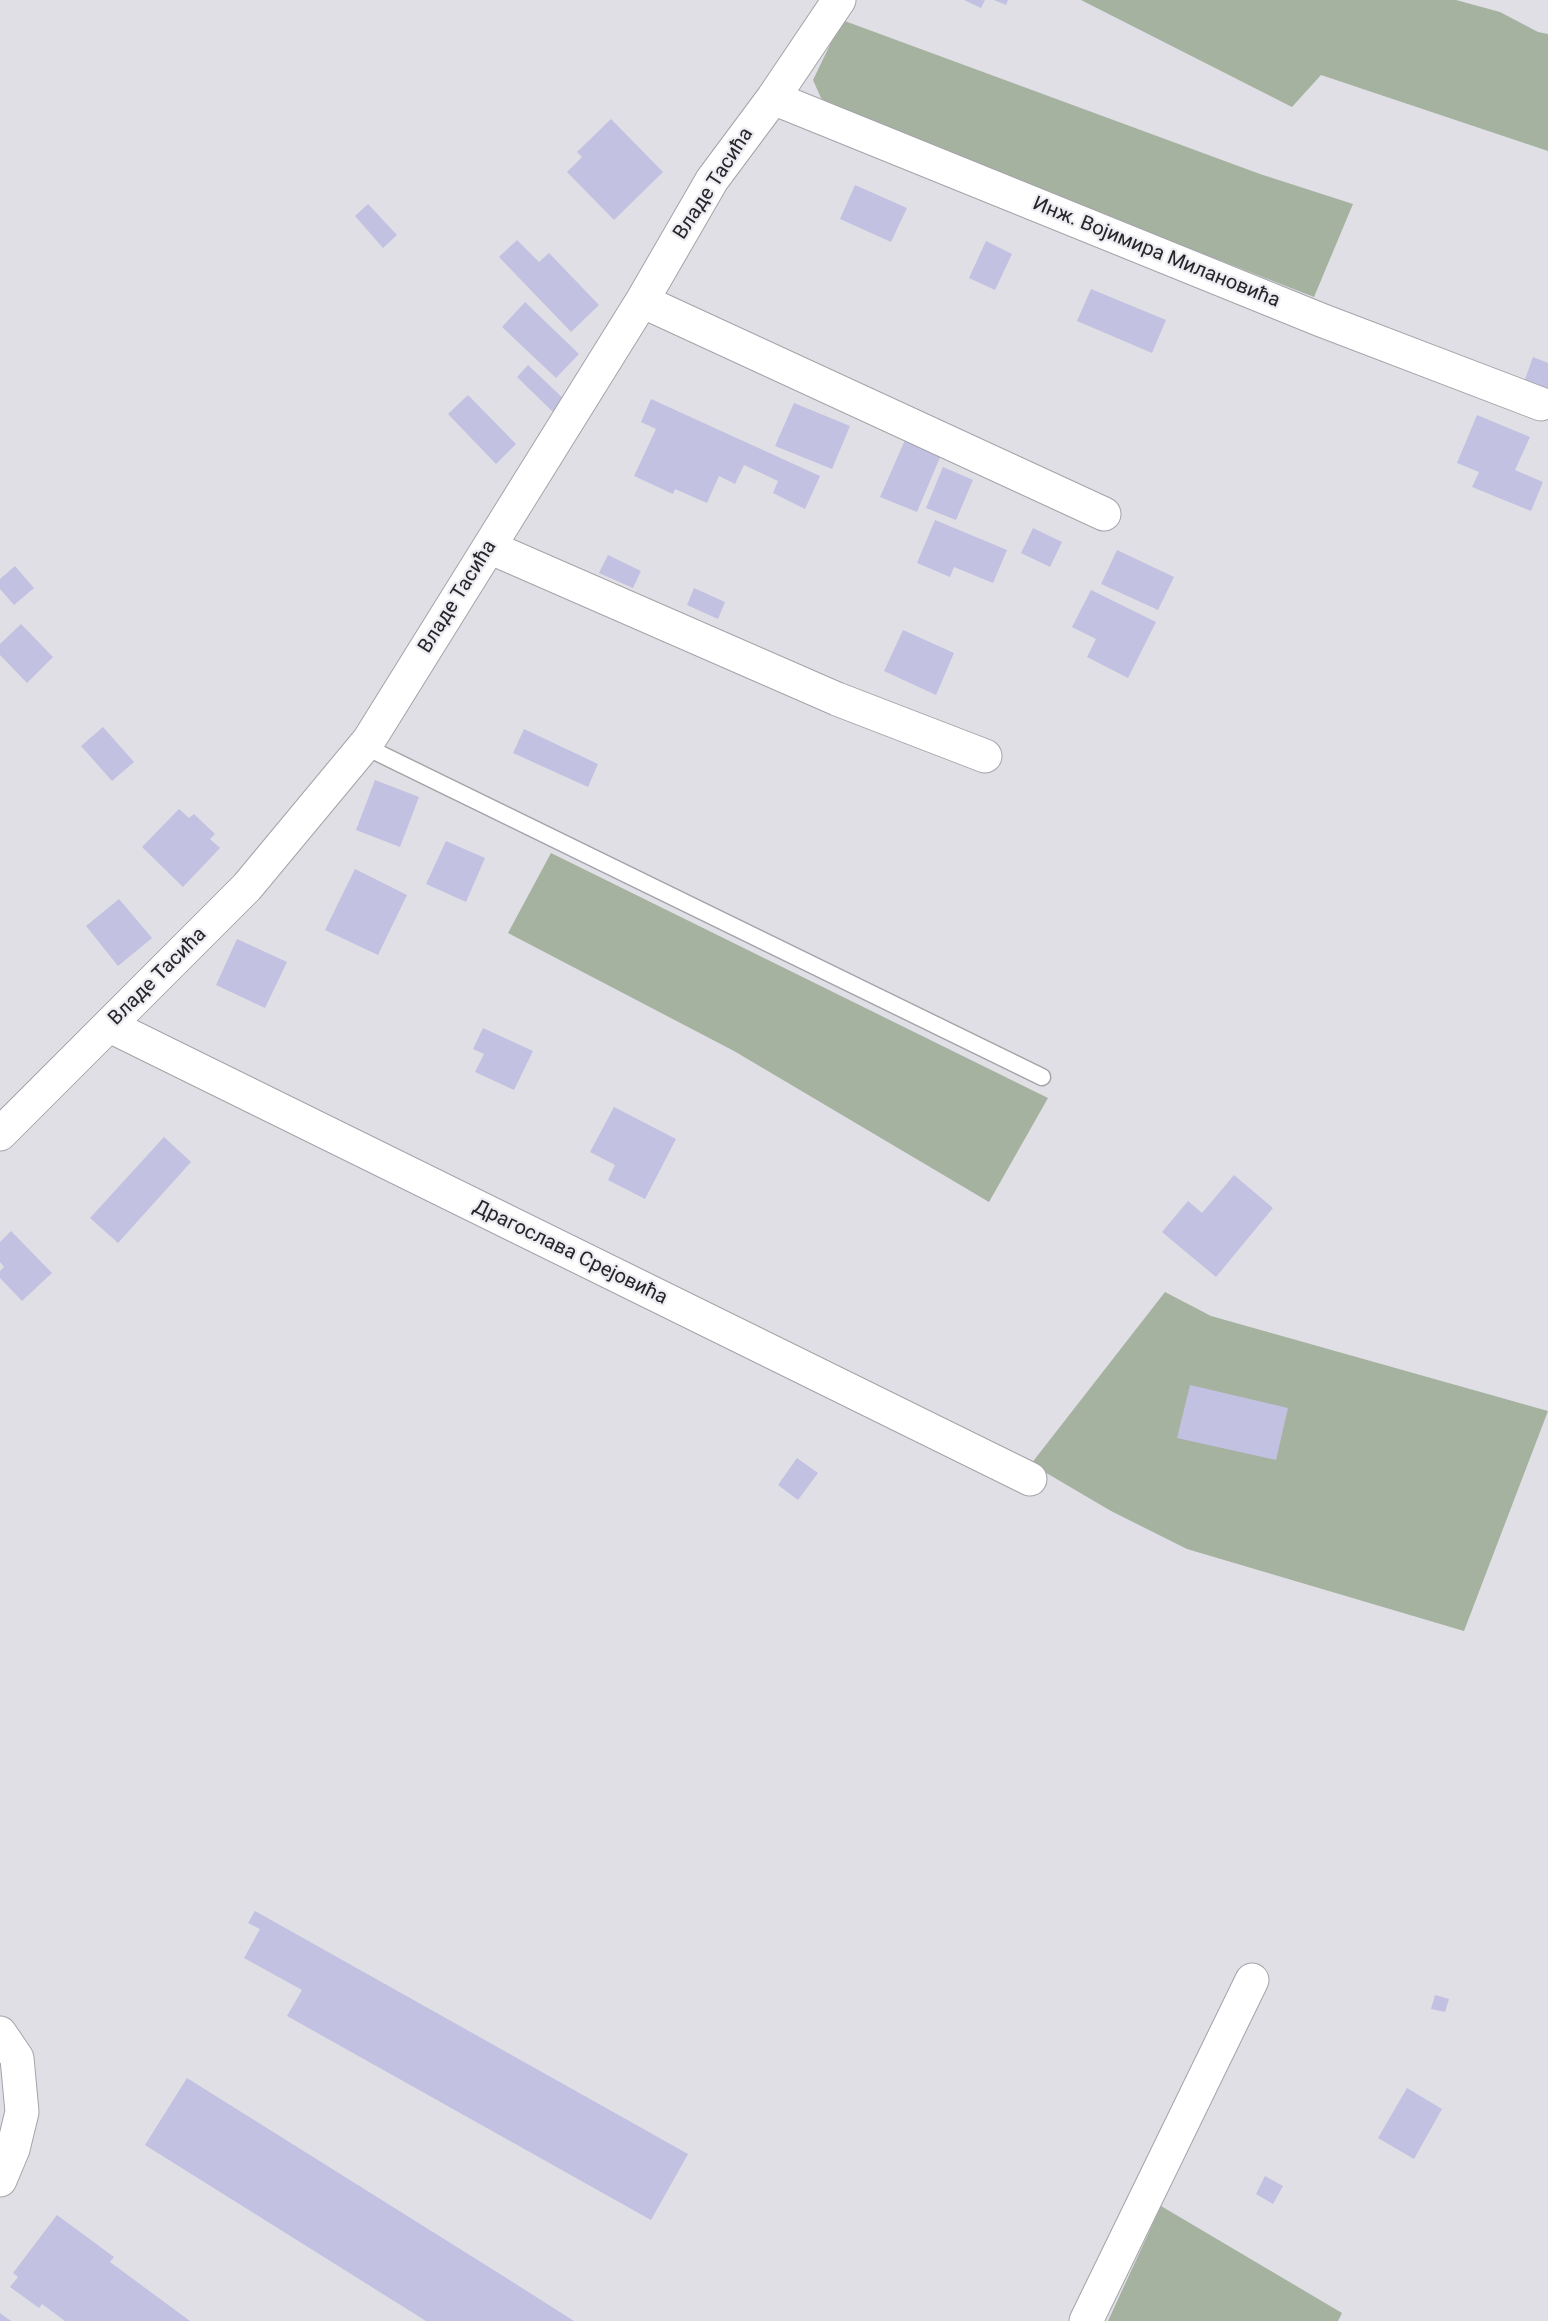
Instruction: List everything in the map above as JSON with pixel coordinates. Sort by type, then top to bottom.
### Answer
[{"type":"street","name":"Владе Тасића","points":[[0,1134],[247,887],[364,746],[642,301],[712,180],[773,98],[839,0]]},
{"type":"street","name":"Инж. Војимира Милановића","points":[[773,98],[1310,316],[1541,404]]},
{"type":"street","points":[[642,301],[1104,514]]},
{"type":"street","points":[[489,547],[837,699],[986,756]]},
{"type":"street","name":"Драгослава Срејовића","points":[[110,1026],[1030,1479]]},
{"type":"street","points":[[1086,2321],[1252,1980]]},
{"type":"street","points":[[0,2033],[17,2058],[22,2112],[13,2149],[0,2180]]},
{"type":"lane","points":[[364,746],[1042,1077]]},
{"type":"green space","points":[[1081,0],[1456,0],[1500,12],[1538,32],[1548,34],[1548,151],[1321,75],[1292,107]]},
{"type":"green space","points":[[842,20],[1260,174],[1353,204],[1314,297],[839,112],[821,98],[813,80]]},
{"type":"green space","points":[[551,853],[1048,1098],[989,1202],[734,1051],[508,933]]},
{"type":"green space","points":[[1165,1292],[1211,1316],[1548,1411],[1464,1631],[1187,1549],[1111,1511],[1031,1464]]},
{"type":"green space","points":[[1161,2206],[1342,2313],[1338,2321],[1108,2321]]},
{"type":"building","points":[[964,0],[985,0],[981,8]]},
{"type":"building","points":[[994,0],[1008,0],[1006,5]]},
{"type":"building","points":[[611,119],[663,172],[614,220],[567,172],[582,157],[577,152]]},
{"type":"building","points":[[855,185],[907,208],[891,242],[840,219]]},
{"type":"building","points":[[368,204],[397,235],[383,248],[355,216]]},
{"type":"building","points":[[517,240],[539,262],[549,253],[599,305],[571,332],[499,257]]},
{"type":"building","points":[[986,241],[1012,254],[995,290],[969,278]]},
{"type":"building","points":[[1091,289],[1166,320],[1152,353],[1077,321]]},
{"type":"building","points":[[525,302],[579,354],[556,378],[502,327]]},
{"type":"building","points":[[1533,357],[1548,363],[1548,390],[1524,382]]},
{"type":"building","points":[[528,365],[565,400],[554,413],[517,377]]},
{"type":"building","points":[[468,395],[516,444],[496,464],[448,414]]},
{"type":"building","points":[[651,399],[820,476],[805,509],[773,493],[778,481],[744,465],[735,484],[719,476],[707,503],[675,489],[673,494],[634,476],[656,429],[641,422]]},
{"type":"building","points":[[794,403],[850,426],[832,469],[775,446]]},
{"type":"building","points":[[1477,415],[1530,437],[1515,470],[1543,482],[1531,511],[1472,487],[1479,472],[1457,463]]},
{"type":"building","points":[[905,440],[941,455],[917,512],[880,497]]},
{"type":"building","points":[[943,467],[973,480],[956,520],[926,508]]},
{"type":"building","points":[[935,520],[1007,550],[993,583],[954,567],[950,577],[917,563]]},
{"type":"building","points":[[1033,528],[1062,542],[1050,567],[1021,553]]},
{"type":"building","points":[[1117,550],[1174,577],[1158,610],[1101,584]]},
{"type":"building","points":[[608,555],[641,571],[633,588],[599,573]]},
{"type":"building","points":[[15,566],[34,588],[14,605],[0,589],[0,579]]},
{"type":"building","points":[[694,588],[725,602],[718,619],[687,605]]},
{"type":"building","points":[[1091,590],[1156,622],[1128,678],[1087,657],[1096,639],[1072,627]]},
{"type":"building","points":[[21,624],[53,657],[27,683],[0,655],[0,644]]},
{"type":"building","points":[[903,630],[954,653],[936,695],[884,671]]},
{"type":"building","points":[[103,727],[134,762],[112,781],[81,746]]},
{"type":"building","points":[[524,729],[598,764],[588,787],[513,753]]},
{"type":"building","points":[[375,780],[419,797],[400,847],[356,830]]},
{"type":"building","points":[[179,809],[189,818],[194,814],[215,834],[210,839],[220,848],[183,887],[142,847]]},
{"type":"building","points":[[446,841],[485,858],[466,902],[426,884]]},
{"type":"building","points":[[355,869],[407,895],[378,955],[325,930]]},
{"type":"building","points":[[119,899],[152,938],[118,966],[86,926]]},
{"type":"building","points":[[237,939],[287,962],[265,1008],[216,985]]},
{"type":"building","points":[[483,1028],[533,1051],[514,1090],[475,1072],[484,1054],[473,1049]]},
{"type":"building","points":[[614,1107],[676,1139],[645,1199],[608,1180],[615,1165],[590,1152]]},
{"type":"building","points":[[164,1137],[191,1162],[118,1243],[90,1218]]},
{"type":"building","points":[[1234,1175],[1273,1208],[1216,1277],[1162,1232],[1188,1201],[1202,1213]]},
{"type":"building","points":[[11,1231],[52,1273],[22,1301],[0,1278],[0,1271],[4,1267],[0,1262],[0,1242]]},
{"type":"building","points":[[1190,1385],[1288,1408],[1276,1460],[1177,1438]]},
{"type":"building","points":[[797,1458],[818,1473],[798,1500],[778,1485]]},
{"type":"building","points":[[255,1911],[688,2154],[651,2220],[287,2016],[302,1990],[244,1958],[260,1929],[248,1923]]},
{"type":"building","points":[[1435,1995],[1449,1999],[1445,2012],[1431,2009]]},
{"type":"building","points":[[187,2078],[574,2321],[426,2321],[145,2145]]},
{"type":"building","points":[[1407,2088],[1442,2109],[1414,2159],[1378,2138]]},
{"type":"building","points":[[1265,2176],[1283,2186],[1273,2204],[1256,2194]]},
{"type":"building","points":[[57,2215],[114,2257],[110,2262],[190,2321],[65,2321],[42,2304],[39,2308],[10,2287],[18,2277],[13,2273]]},
{"type":"building","points":[[0,2313],[11,2321],[0,2321]]}]
